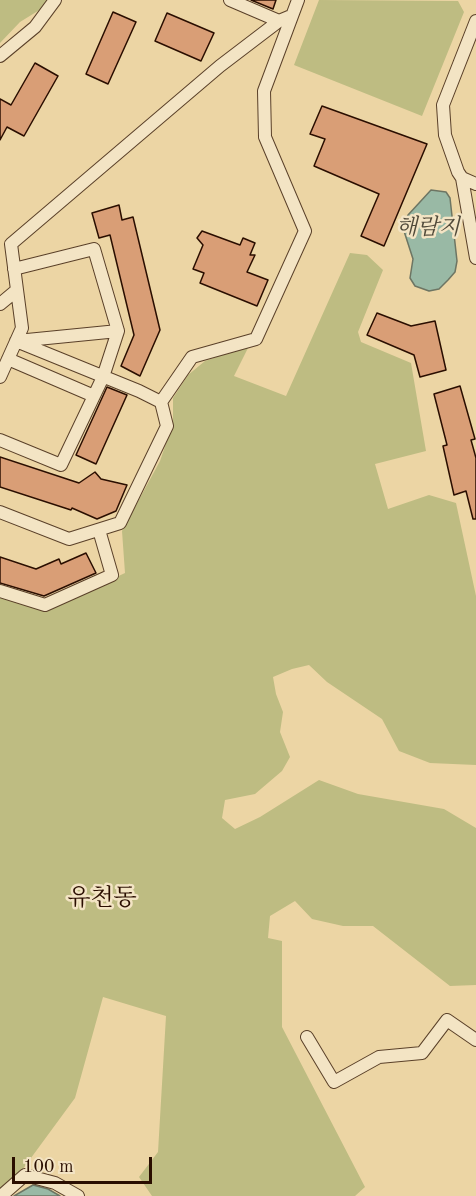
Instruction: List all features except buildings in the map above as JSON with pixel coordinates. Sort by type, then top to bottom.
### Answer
[{"type":"street","points":[[0,56],[35,27],[55,0]]},
{"type":"street","points":[[230,0],[279,21]]},
{"type":"street","points":[[0,512],[69,539],[120,524],[166,426],[161,402],[192,357],[256,339],[305,231],[265,137],[264,91],[298,0]]},
{"type":"street","points":[[0,377],[22,328],[11,244],[220,66],[279,21],[291,16]]},
{"type":"street","points":[[476,21],[443,105],[445,135],[462,178],[476,254]]},
{"type":"street","points":[[462,178],[476,184]]},
{"type":"street","points":[[0,440],[61,465],[103,377],[118,331],[94,249],[14,269]]},
{"type":"street","points":[[0,303],[17,290]]},
{"type":"street","points":[[16,341],[118,331]]},
{"type":"street","points":[[16,341],[161,402]]},
{"type":"street","points":[[8,359],[94,396]]},
{"type":"street","points":[[0,591],[45,605],[112,574],[99,530]]},
{"type":"street","points":[[307,1037],[334,1082],[379,1057],[422,1053],[447,1020],[476,1040]]},
{"type":"street","points":[[1,1196],[25,1175],[55,1183],[78,1196]]},
{"type":"shaded area","points":[[0,0],[48,0],[41,9],[20,22],[0,43]]},
{"type":"shaded area","points":[[319,0],[458,1],[464,12],[422,116],[294,65]]},
{"type":"shaded area","points":[[350,253],[367,255],[383,270],[358,332],[361,342],[411,363],[426,451],[375,464],[388,509],[429,495],[456,503],[476,596],[476,765],[430,763],[399,751],[382,719],[327,682],[309,665],[273,677],[283,712],[280,732],[290,757],[282,771],[255,794],[225,800],[222,818],[235,829],[260,817],[319,780],[358,794],[444,809],[476,828],[476,985],[450,986],[373,926],[343,926],[312,919],[295,901],[270,916],[268,938],[282,941],[282,1027],[365,1187],[355,1196],[152,1196],[139,1177],[158,1152],[166,1016],[103,997],[75,1098],[17,1177],[0,1196],[0,595],[48,609],[125,573],[122,531],[160,461],[173,423],[173,398],[188,375],[205,361],[249,346],[234,376],[286,396]]},
{"type":"water","name":"해람지","points":[[431,190],[446,192],[450,198],[457,261],[455,272],[448,280],[439,289],[429,291],[415,286],[410,278],[413,259],[403,228],[408,215]]},
{"type":"water","points":[[33,1185],[48,1189],[60,1196],[14,1196]]},
{"type":"district","name":"유천동","points":[[102,899]]}]
